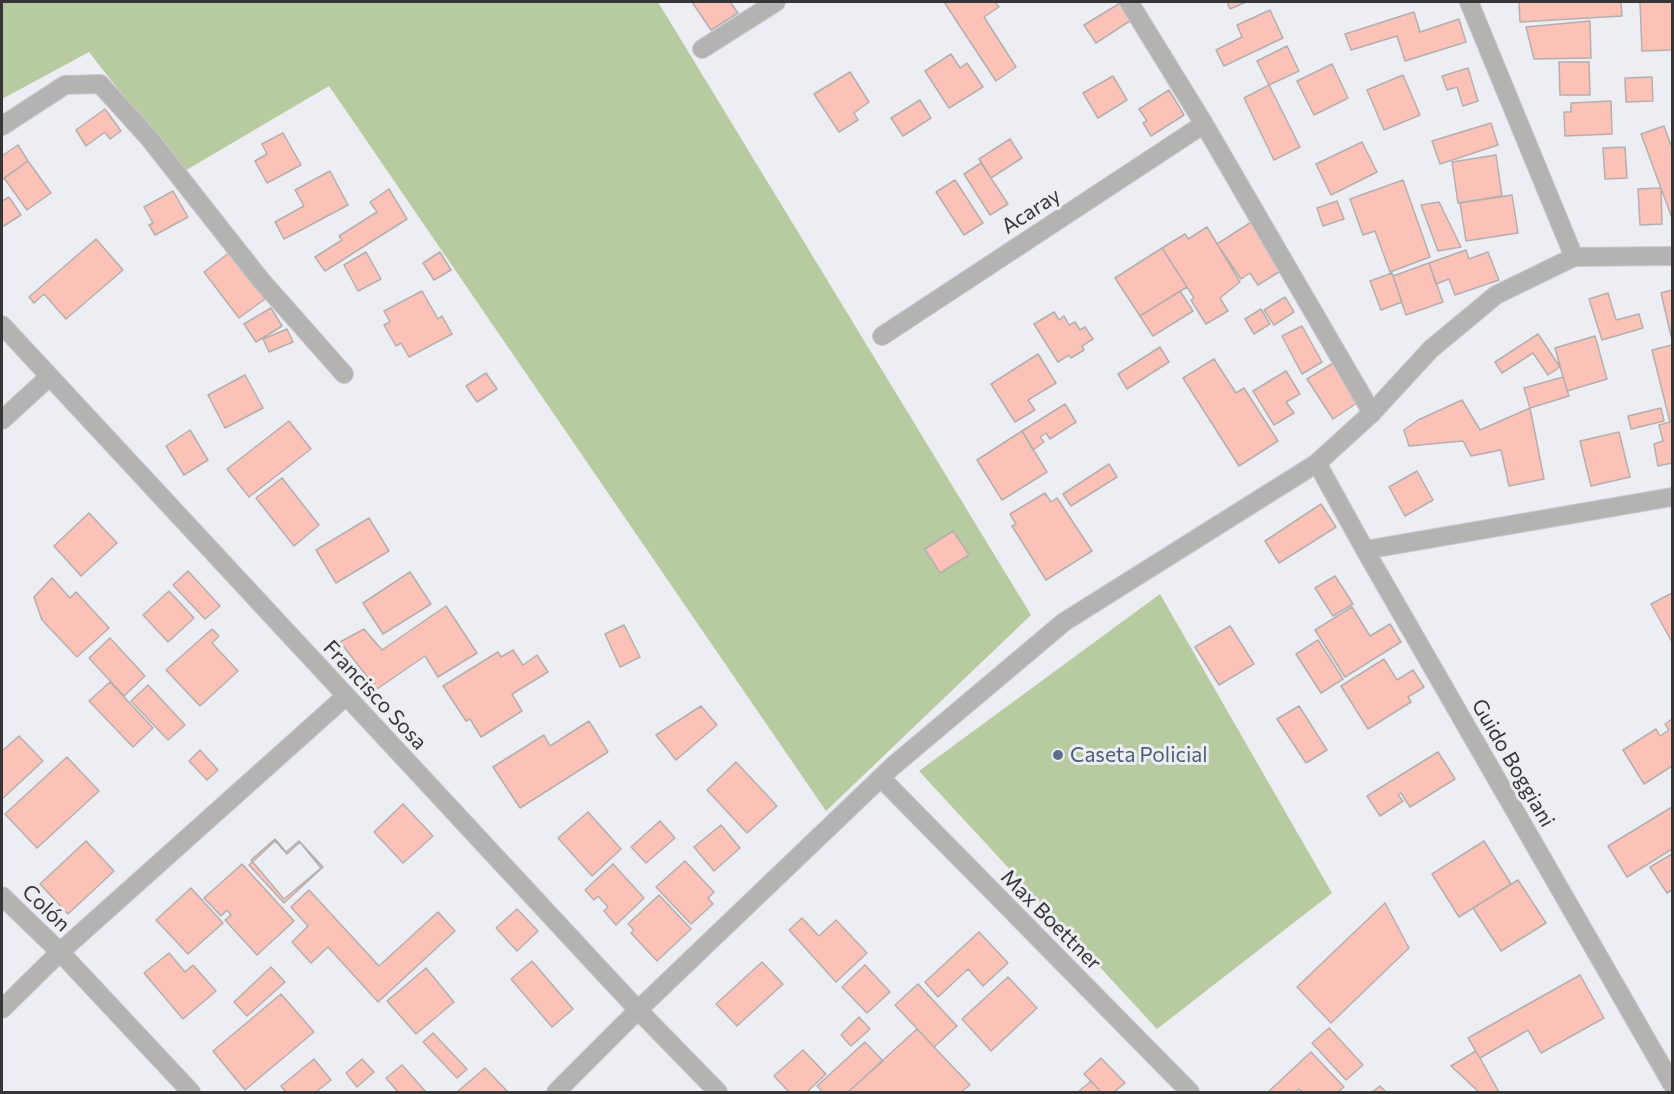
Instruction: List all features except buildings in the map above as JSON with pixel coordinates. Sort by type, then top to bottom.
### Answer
[{"type":"street","points":[[702,49],[776,2]]},
{"type":"street","points":[[1129,2],[1204,124],[1372,413]]},
{"type":"street","points":[[1469,2],[1574,257]]},
{"type":"street","points":[[2,126],[65,86],[100,84],[149,138],[260,279],[344,374]]},
{"type":"street","name":"Acaray","points":[[882,336],[1204,124]]},
{"type":"street","points":[[556,1092],[638,1010],[893,766],[1064,622],[1317,463],[1372,413],[1431,349],[1496,295],[1574,257],[1672,255]]},
{"type":"street","name":"Francisco Sosa","points":[[2,325],[638,1010],[718,1092]]},
{"type":"street","points":[[2,420],[50,377]]},
{"type":"street","name":"Guido Boggiani","points":[[1317,463],[1672,1084]]},
{"type":"street","points":[[1365,550],[1672,497]]},
{"type":"street","points":[[2,1009],[60,952],[346,696]]},
{"type":"street","name":"Max Boettner","points":[[881,778],[1190,1092]]},
{"type":"street","name":"Colón","points":[[2,896],[60,952],[191,1092]]},
{"type":"green space","points":[[2,2],[658,2],[1031,615],[826,811],[329,86],[183,172],[89,52],[2,99]]},
{"type":"green space","points":[[1160,594],[1332,893],[1157,1029],[919,771]]},
{"type":"place","name":"Caseta Policial","points":[[1058,755]]}]
